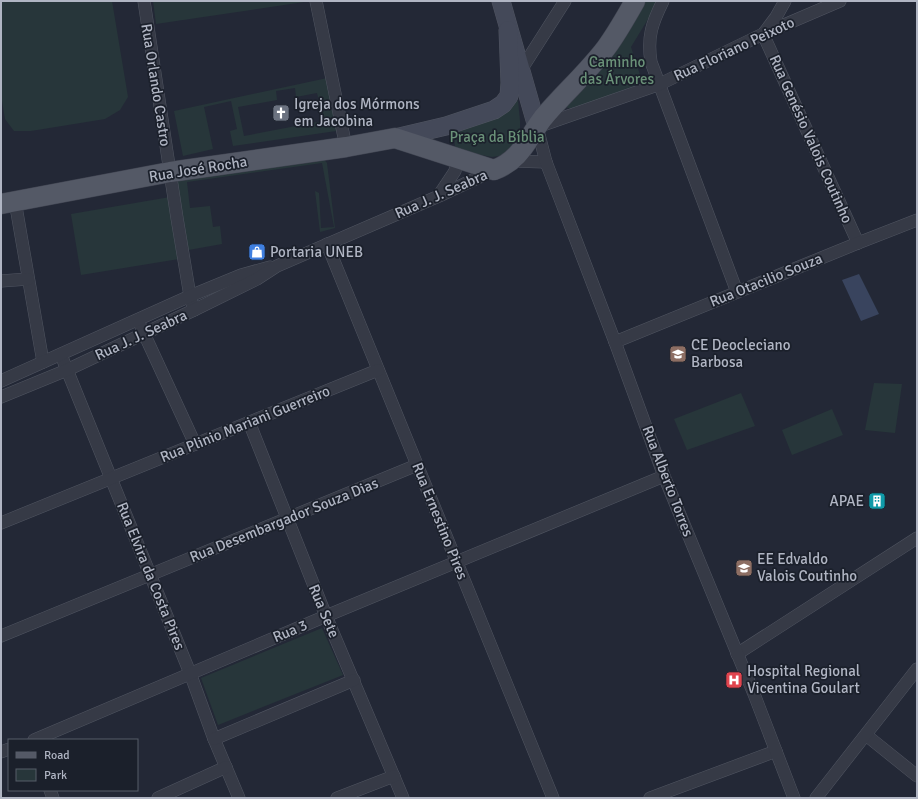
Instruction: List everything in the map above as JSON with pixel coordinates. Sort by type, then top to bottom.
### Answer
[{"type":"main road","points":[[395,138],[494,170],[504,167],[523,149],[540,122],[606,48],[635,1]]},
{"type":"main road","name":"Rua José Rocha","points":[[8,203],[170,172],[346,147],[395,138]]},
{"type":"street","name":"Rua Orlando Castro","points":[[144,1],[190,296],[194,310]]},
{"type":"street","points":[[316,1],[346,147]]},
{"type":"street","points":[[501,1],[508,30],[540,122]]},
{"type":"street","points":[[521,70],[565,1]]},
{"type":"street","points":[[662,1],[653,21],[649,36],[651,62],[737,292]]},
{"type":"street","points":[[763,34],[776,17],[785,1]]},
{"type":"street","name":"Rua Floriano Peixoto","points":[[540,122],[660,84],[763,34],[840,1]]},
{"type":"street","points":[[395,138],[446,126],[494,110],[503,104],[509,96],[510,83],[508,30]]},
{"type":"street","name":"Rua Genésio Valois Coutinho","points":[[763,34],[858,243]]},
{"type":"street","name":"Rua Alberto Torres","points":[[540,122],[546,162],[615,342],[664,476],[738,654],[794,798]]},
{"type":"street","points":[[439,196],[455,171],[457,158]]},
{"type":"street","points":[[512,161],[546,162]]},
{"type":"street","name":"Rua J. J. Seabra","points":[[1,397],[67,370],[144,334],[257,279],[277,266],[439,196],[494,170]]},
{"type":"street","points":[[8,203],[28,279],[43,362]]},
{"type":"street","name":"Rua Otacilio Souza","points":[[615,342],[917,220]]},
{"type":"street","name":"Rua Ernestino Pires","points":[[327,244],[553,798]]},
{"type":"street","name":"Rua J. J. Seabra","points":[[1,381],[62,355],[137,319],[190,296],[247,273],[277,266]]},
{"type":"street","points":[[1,281],[28,279]]},
{"type":"street","points":[[137,319],[195,444]]},
{"type":"street","name":"Rua Elvira da Costa Pires","points":[[62,355],[190,673],[214,739],[239,798]]},
{"type":"street","name":"Rua Plinio Mariani Guerreiro","points":[[1,523],[378,370]]},
{"type":"street","name":"Rua Sete","points":[[249,422],[286,519],[403,798]]},
{"type":"street","name":"Rua Desembargador Souza Dias","points":[[1,636],[417,465]]},
{"type":"street","name":"Rua 3","points":[[36,739],[326,616],[664,476]]},
{"type":"street","points":[[738,654],[917,538]]},
{"type":"street","points":[[816,798],[917,669]]},
{"type":"street","points":[[214,739],[354,680]]},
{"type":"street","points":[[866,735],[917,776]]},
{"type":"street","points":[[650,798],[675,793],[776,751]]},
{"type":"street","points":[[158,798],[226,767]]},
{"type":"street","points":[[337,798],[394,776]]},
{"type":"green space","points":[[1,1],[112,1],[128,97],[120,110],[105,119],[31,131],[14,131],[5,119],[1,95]]},
{"type":"green space","points":[[153,1],[304,1],[304,2],[156,24]]},
{"type":"green space","name":"Caminho das Árvores","points":[[640,1],[659,1],[631,47],[642,81],[631,87],[573,109],[559,106]]},
{"type":"green space","points":[[332,77],[336,100],[320,105],[317,93],[296,97],[295,88],[276,91],[277,100],[238,107],[244,136],[322,121],[321,111],[338,109],[343,130],[233,146],[230,131],[237,129],[231,101],[204,107],[213,149],[183,156],[174,111]]},
{"type":"green space","name":"Praça da Bíblia","points":[[518,100],[520,134],[518,143],[506,155],[492,157],[455,150],[454,131],[491,119],[510,110]]},
{"type":"green space","points":[[321,156],[327,163],[335,228],[320,232],[315,191],[319,193],[321,228],[334,227],[322,163],[187,182],[190,208],[210,206],[213,227],[220,226],[222,244],[183,251],[171,178]]},
{"type":"green space","points":[[170,197],[179,259],[81,275],[71,214]]},
{"type":"green space","points":[[874,383],[902,384],[895,433],[865,430]]},
{"type":"green space","points":[[741,393],[755,426],[687,450],[674,419]]},
{"type":"green space","points":[[832,409],[843,435],[792,455],[782,430]]},
{"type":"green space","points":[[322,628],[343,675],[218,725],[201,678]]},
{"type":"water","points":[[859,274],[879,314],[861,321],[842,280]]},
{"type":"place","name":"Igreja dos Mórmons em Jacobina","points":[[281,113]]},
{"type":"place","name":"Portaria UNEB","points":[[257,252]]},
{"type":"place","name":"CE Deocleciano Barbosa","points":[[678,354]]},
{"type":"place","name":"APAE","points":[[877,501]]},
{"type":"place","name":"EE Edvaldo Valois Coutinho","points":[[744,568]]},
{"type":"place","name":"Hospital Regional Vicentina Goulart","points":[[734,680]]}]
